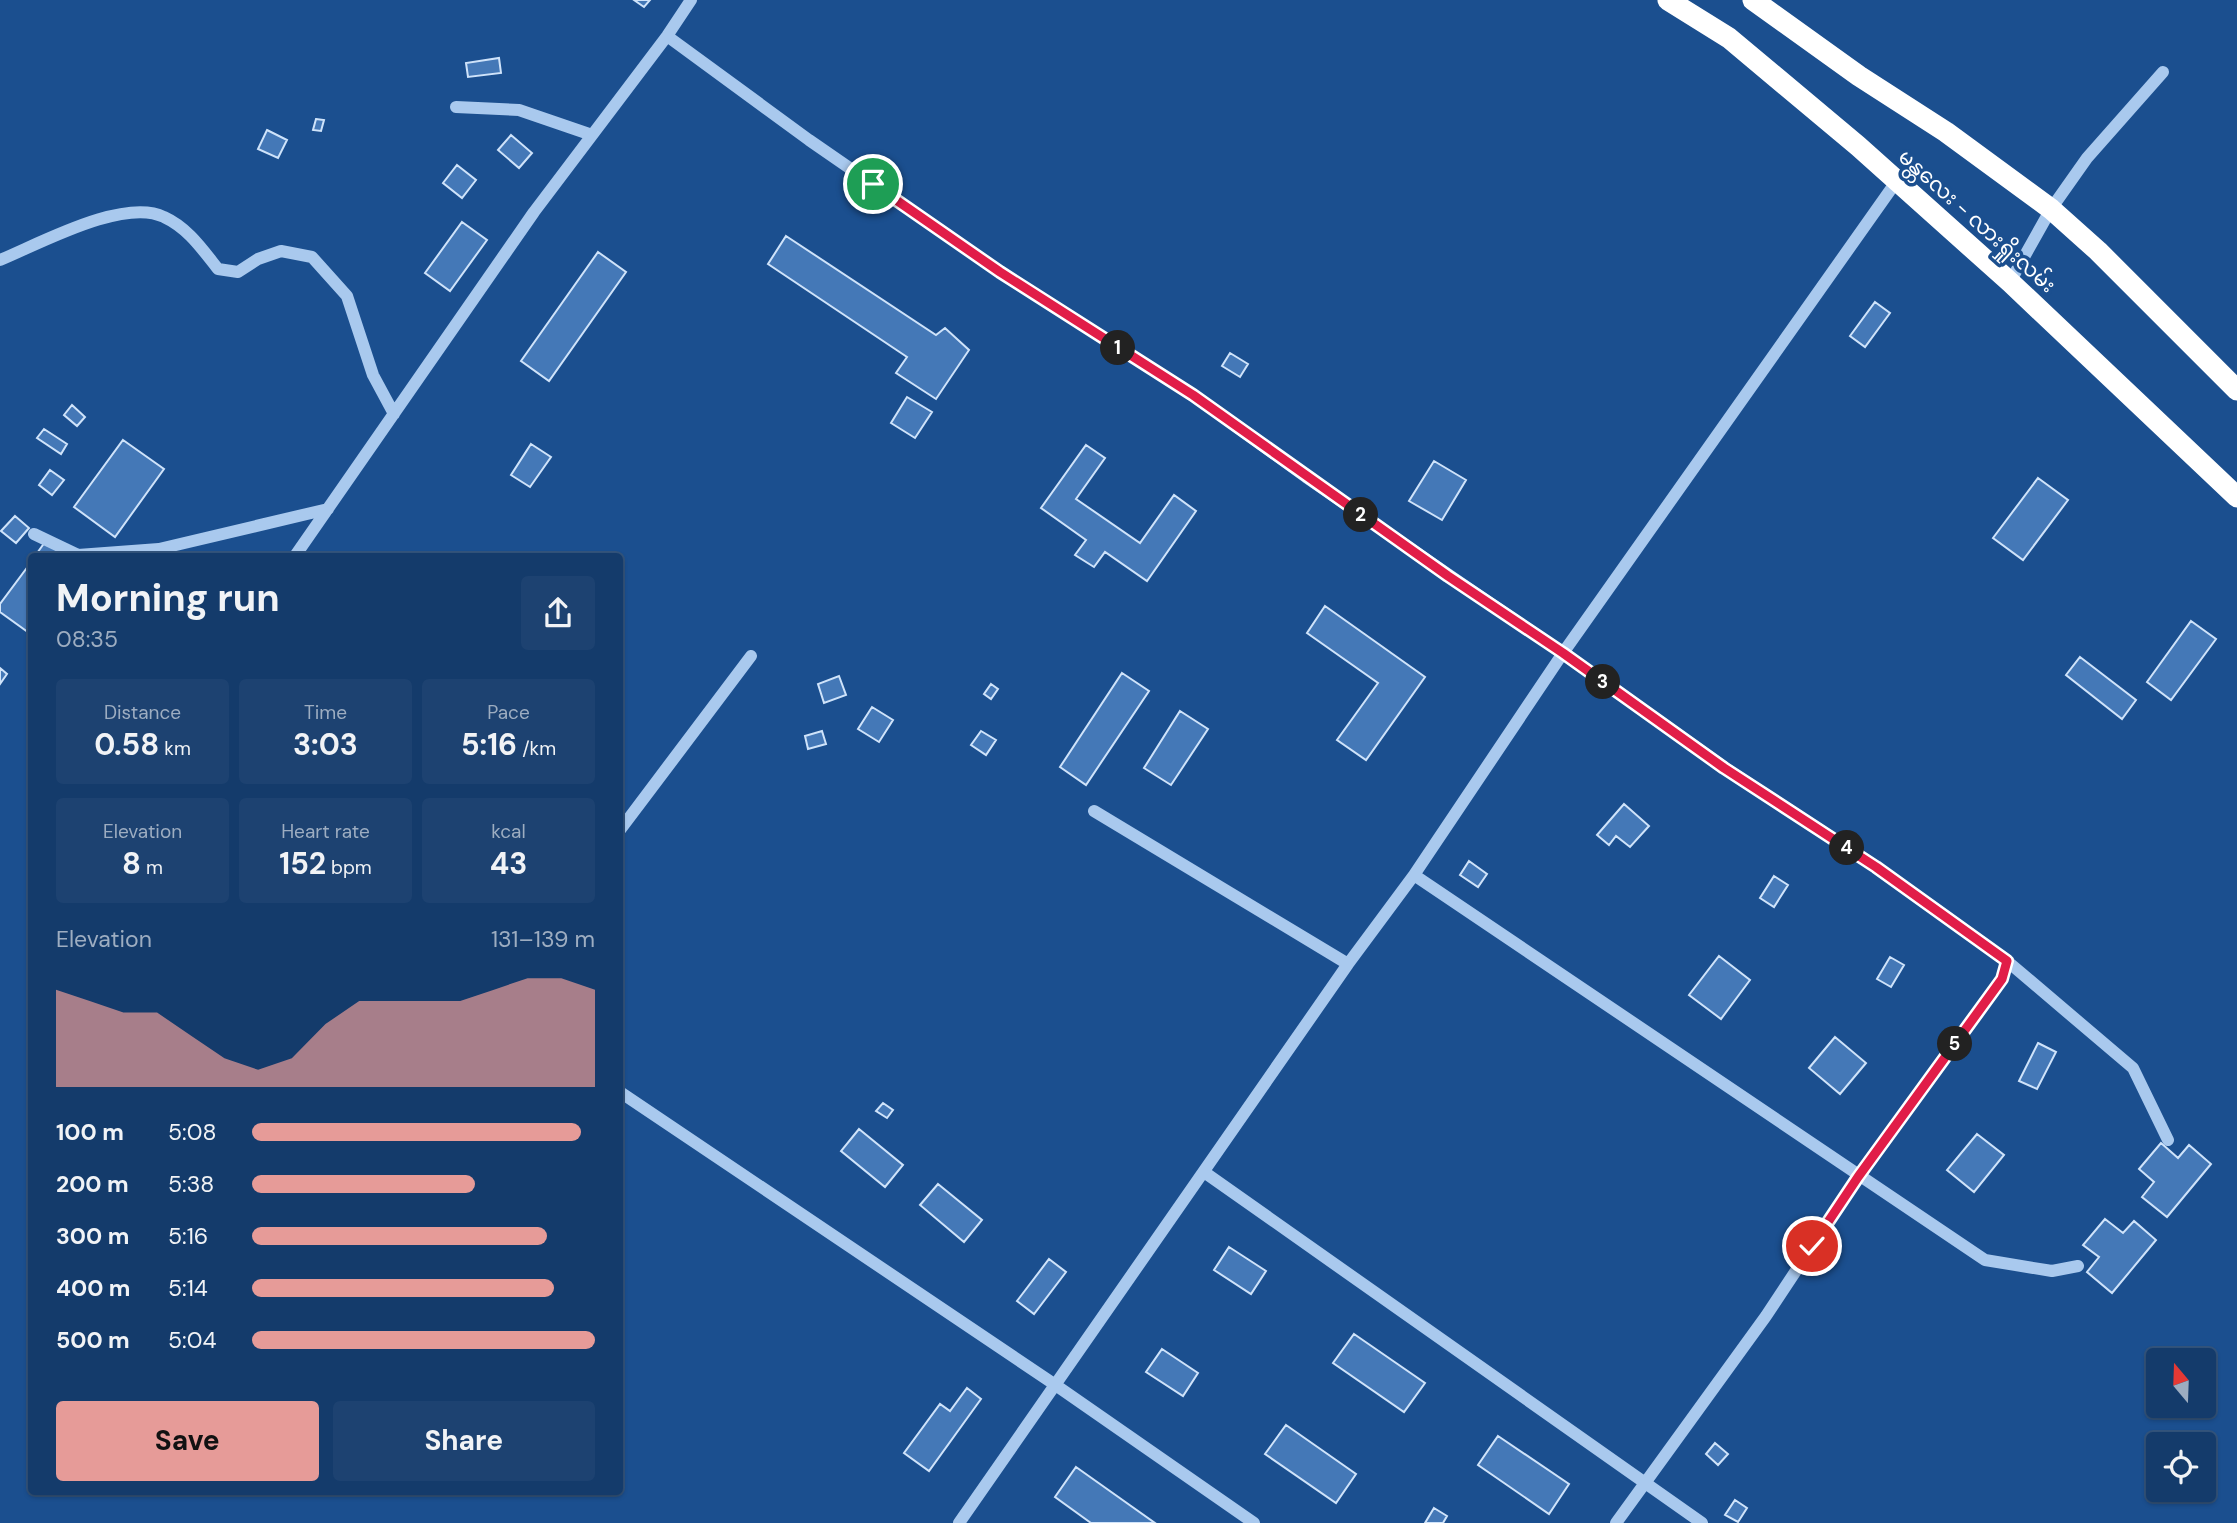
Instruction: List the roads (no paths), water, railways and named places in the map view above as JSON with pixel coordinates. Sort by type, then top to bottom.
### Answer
[{"type":"highway","name":"မန္တလေး - လားရှိုးလမ်း","points":[[1668,0],[1729,38],[1858,146],[2010,282],[2237,497]]},
{"type":"highway","name":"မန္တလေး - လားရှိုးလမ်း","points":[[1753,0],[1858,76],[1946,132],[2051,209],[2098,251],[2237,390]]},
{"type":"street","points":[[297,553],[534,212],[667,36],[691,0]]},
{"type":"street","points":[[667,36],[810,140],[1000,272],[1193,395],[1306,477],[1563,653],[1724,768],[1876,867],[2007,961],[2133,1068],[2168,1140]]},
{"type":"street","points":[[2010,282],[2051,209],[2087,158],[2163,72]]},
{"type":"street","points":[[456,107],[519,110],[592,135]]},
{"type":"street","points":[[959,1523],[1348,964],[1414,874],[1563,653],[1896,182]]},
{"type":"street","points":[[0,260],[70,228],[132,211],[163,215],[192,236],[218,269],[238,272],[258,259],[281,251],[312,257],[347,296],[373,375],[394,414]]},
{"type":"street","points":[[105,553],[159,549],[328,509]]},
{"type":"street","points":[[34,534],[74,553]]},
{"type":"street","points":[[623,826],[751,656]]},
{"type":"street","points":[[1094,811],[1348,964]]},
{"type":"street","points":[[1414,874],[1858,1177],[1985,1260],[2052,1271],[2078,1266]]},
{"type":"street","points":[[1616,1523],[1766,1316],[1858,1177],[2002,979],[2007,961]]},
{"type":"street","points":[[623,1094],[1054,1384],[1254,1523]]},
{"type":"street","points":[[1204,1172],[1702,1523]]}]
